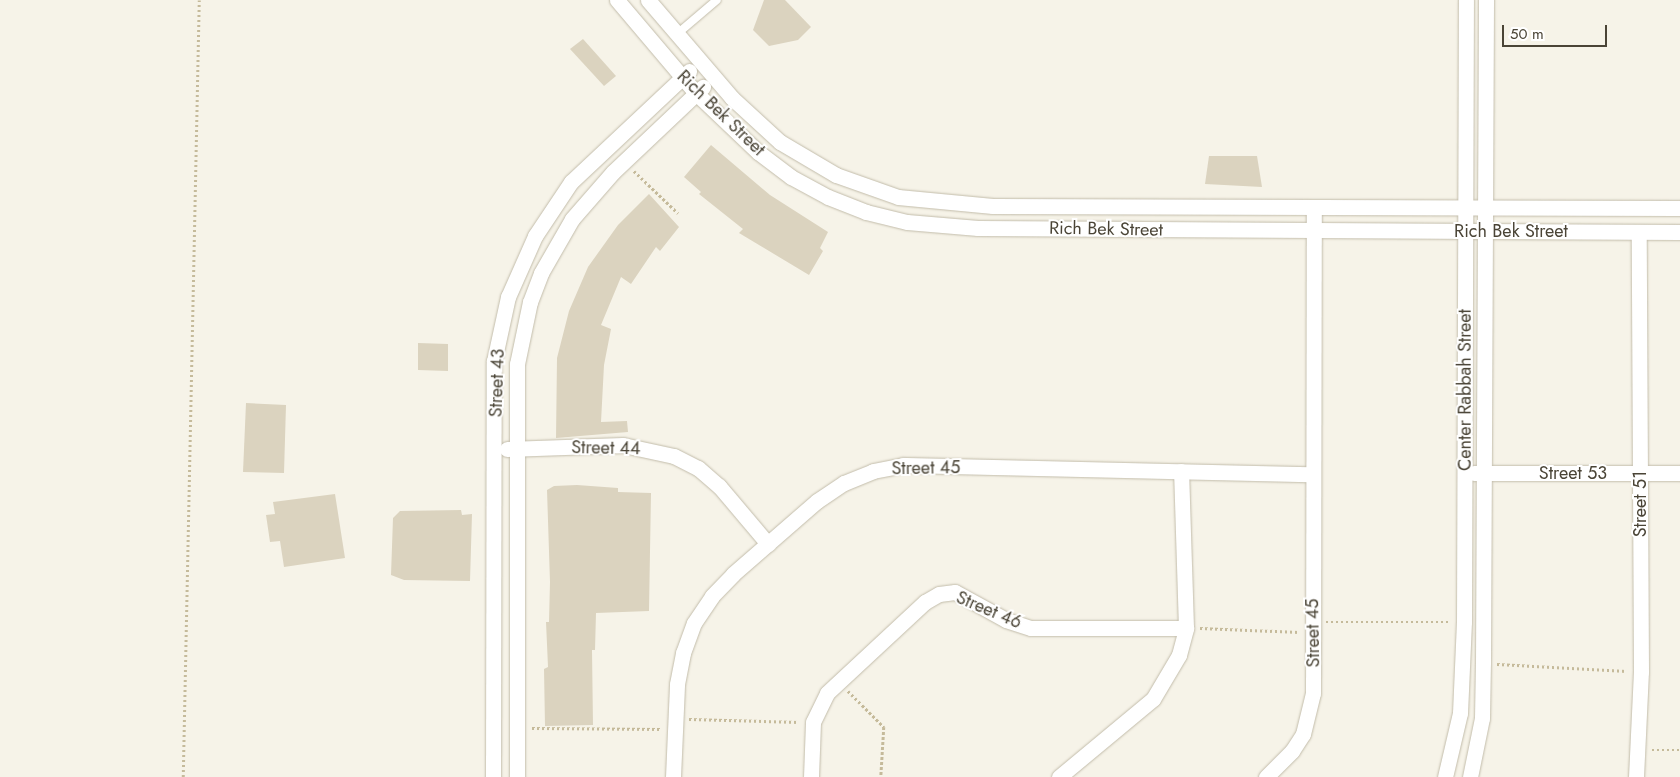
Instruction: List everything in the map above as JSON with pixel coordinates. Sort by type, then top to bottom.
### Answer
[{"type":"street","name":"Rich Bek Street","points":[[617,0],[696,93],[728,125],[791,177],[866,212],[907,222],[978,228],[1680,232]]},
{"type":"street","name":"Rich Bek Street","points":[[648,0],[713,78],[755,121],[807,160],[836,176],[898,197],[993,206],[1680,208]]},
{"type":"street","name":"Center Rabbah Street","points":[[1445,777],[1460,713],[1464,622],[1466,0]]},
{"type":"street","name":"Center Rabbah Street","points":[[1470,777],[1482,718],[1484,663],[1486,0]]},
{"type":"street","name":"Street 43","points":[[493,777],[496,450],[494,361],[508,297],[534,236],[571,182],[593,158],[699,62]]},
{"type":"street","name":"Street 43","points":[[517,777],[515,728],[516,449],[517,364],[522,333],[535,288],[555,245],[572,219],[624,161],[713,78]]},
{"type":"street","name":"Street 45","points":[[1266,777],[1292,751],[1310,714],[1313,693],[1314,208]]},
{"type":"street","name":"Street 51","points":[[1636,777],[1641,672],[1640,232]]},
{"type":"street","name":"Street 44","points":[[496,450],[623,445],[674,456],[698,468],[720,486],[768,544]]},
{"type":"street","name":"Street 45","points":[[673,777],[675,724],[683,653],[694,623],[712,596],[817,500],[844,483],[872,471],[903,465],[1313,474]]},
{"type":"street","points":[[1059,777],[1153,699],[1175,663],[1186,628],[1181,471]]},
{"type":"street","name":"Street 53","points":[[1465,472],[1680,473]]},
{"type":"street","name":"Street 46","points":[[811,777],[813,722],[819,707],[838,682],[925,602],[939,594],[955,592],[1006,620],[1031,628],[1186,628]]},
{"type":"lane","points":[[677,34],[717,0]]},
{"type":"path","points":[[183,777],[199,0]]},
{"type":"path","points":[[624,161],[678,214]]},
{"type":"path","points":[[1186,628],[1312,627],[1464,622]]},
{"type":"path","points":[[1484,663],[1641,672]]},
{"type":"path","points":[[838,682],[884,727],[886,735],[879,766],[881,777]]},
{"type":"path","points":[[515,728],[813,722]]},
{"type":"path","points":[[1638,749],[1680,750]]},
{"type":"building","points":[[764,0],[785,0],[811,27],[798,40],[769,46],[753,30]]},
{"type":"building","points":[[583,39],[616,76],[604,86],[570,49]]},
{"type":"building","points":[[711,145],[770,195],[828,232],[820,248],[823,251],[809,275],[739,233],[743,229],[699,194],[701,192],[684,177]]},
{"type":"building","points":[[1209,156],[1257,156],[1262,187],[1205,184]]},
{"type":"building","points":[[649,194],[679,227],[660,251],[656,247],[631,284],[621,277],[601,325],[611,329],[604,365],[601,422],[627,421],[628,432],[556,438],[557,358],[569,311],[588,267],[618,225]]},
{"type":"building","points":[[418,343],[448,344],[448,371],[418,370]]},
{"type":"building","points":[[246,403],[286,405],[284,473],[243,472]]},
{"type":"building","points":[[577,485],[618,488],[618,492],[651,493],[649,611],[596,613],[595,650],[592,650],[593,725],[545,726],[544,669],[548,667],[546,622],[549,622],[550,582],[547,490],[554,486]]},
{"type":"building","points":[[335,494],[345,558],[284,567],[280,541],[270,542],[266,515],[275,514],[273,502]]},
{"type":"building","points":[[461,510],[462,515],[472,514],[470,581],[404,580],[391,575],[393,518],[400,511]]}]
